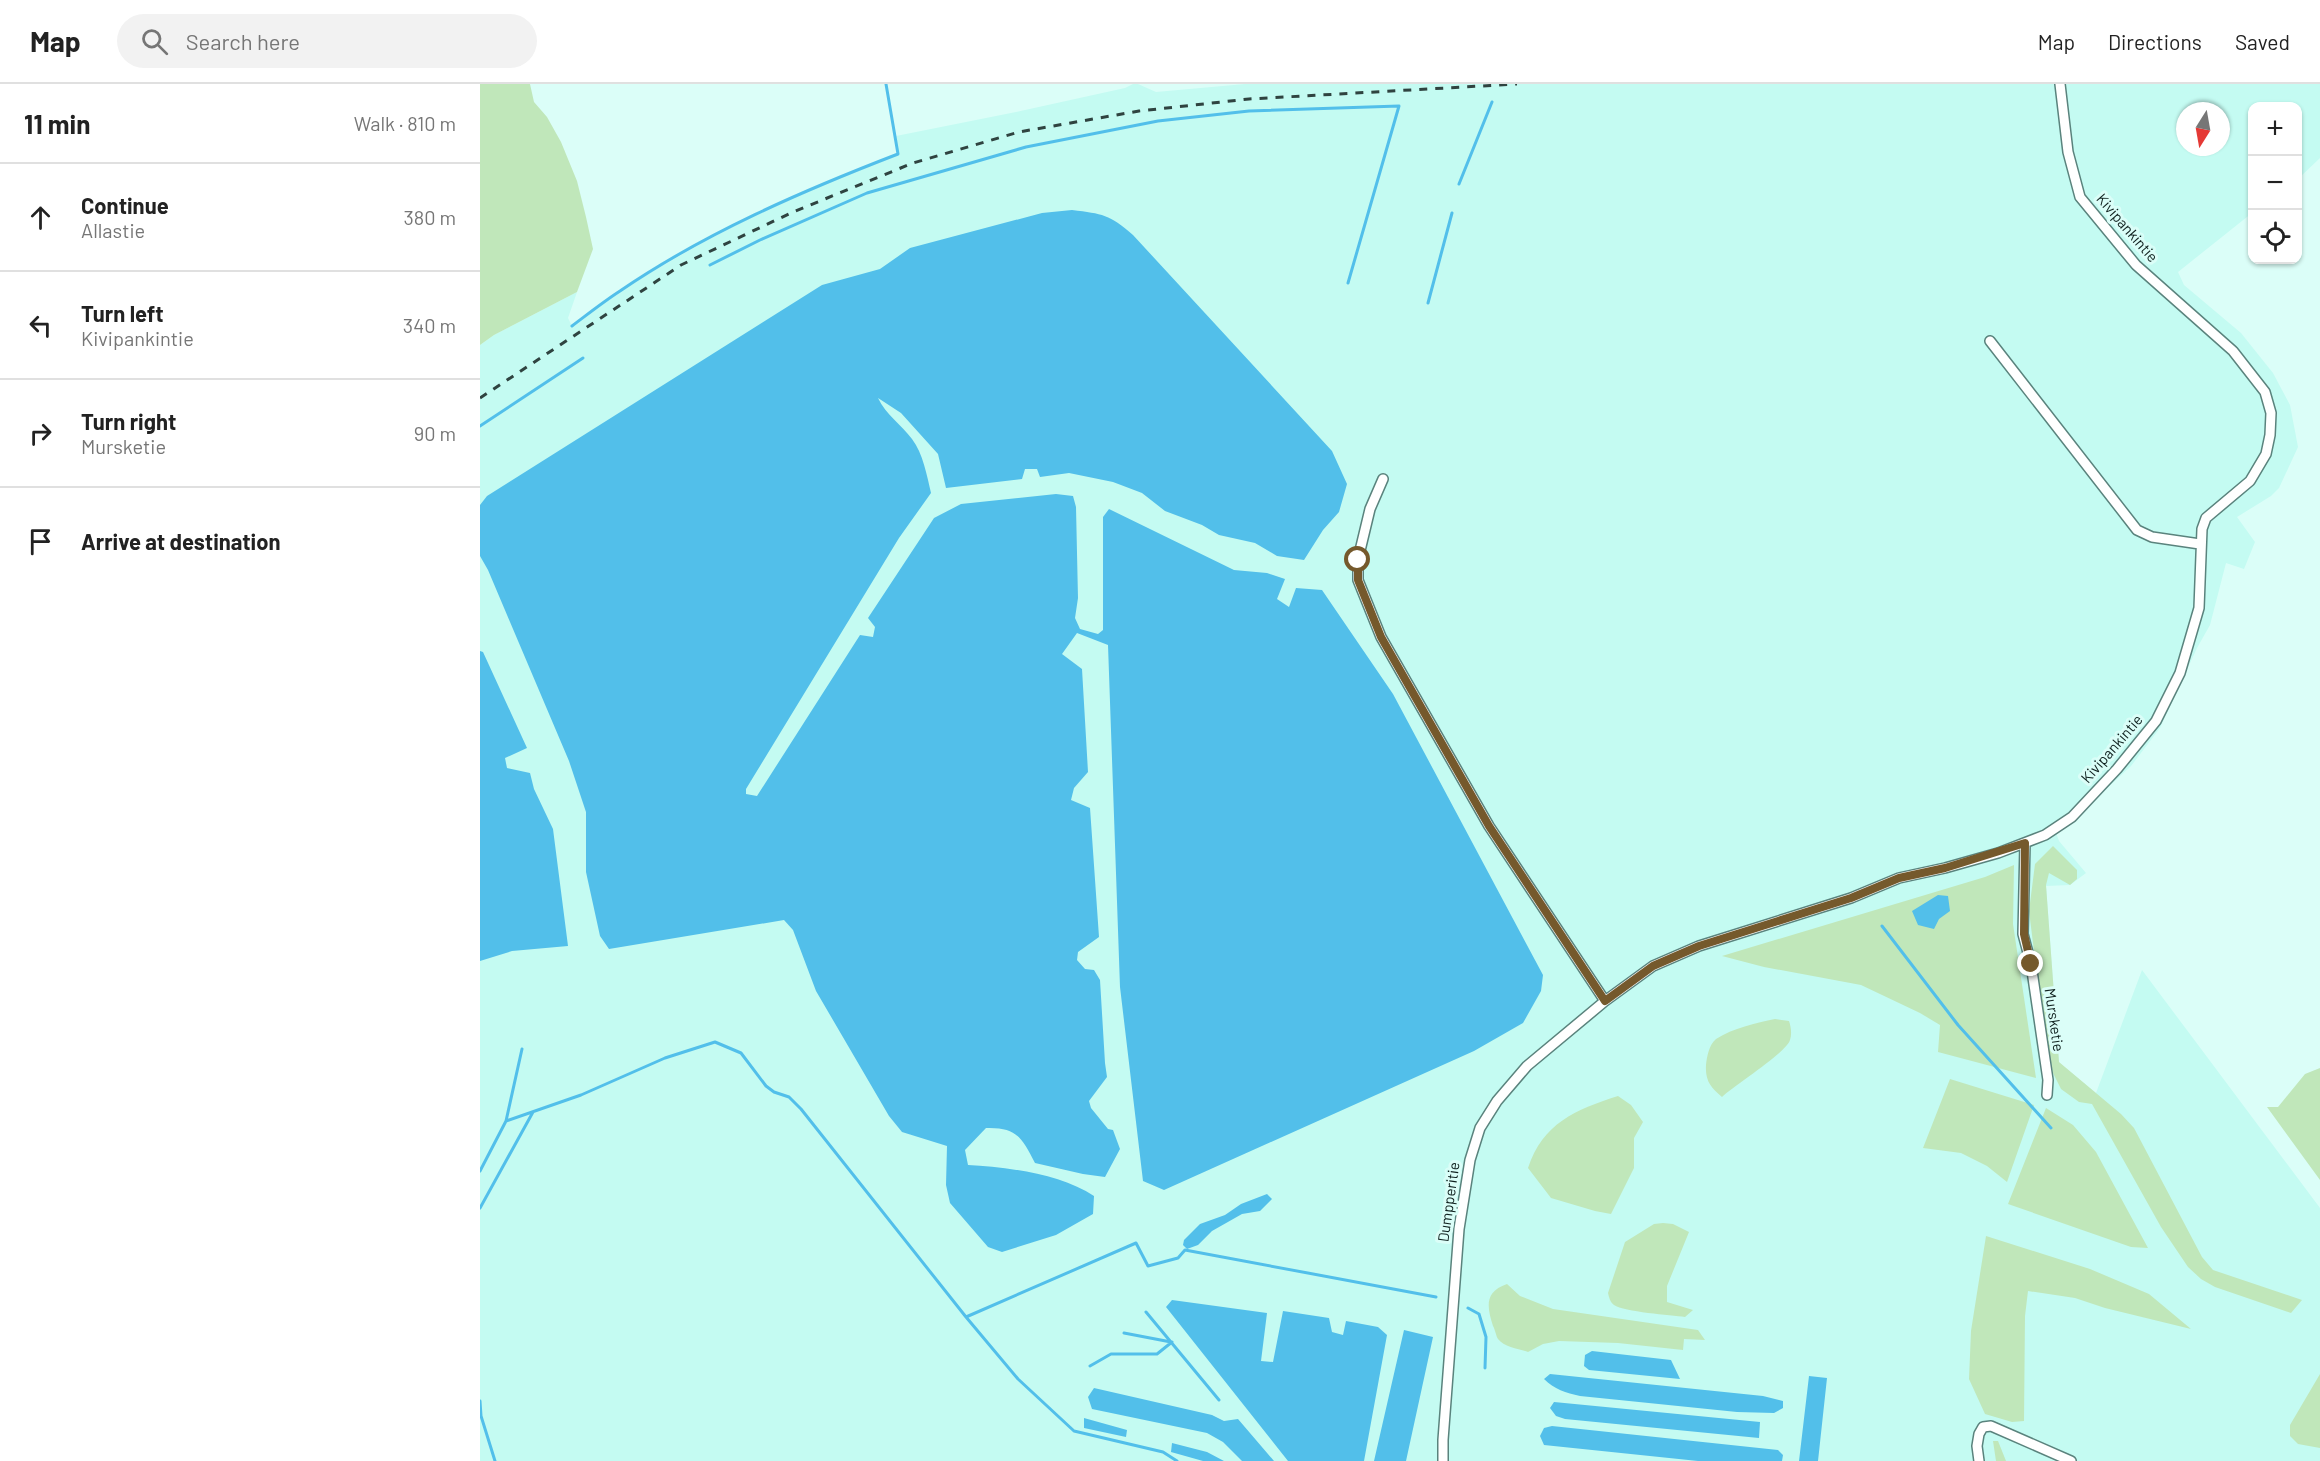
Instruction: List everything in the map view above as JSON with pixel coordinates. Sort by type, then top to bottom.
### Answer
[{"type":"street","name":"Kivipankintie","points":[[1605,1001],[1653,966],[1699,946],[1851,898],[1899,878],[1945,868],[2045,835],[2072,817],[2117,769],[2156,721],[2180,673],[2199,608],[2202,529],[2206,518],[2250,481],[2266,454],[2271,413],[2265,392],[2233,351],[2136,265],[2080,197],[2068,152],[2060,84]]},
{"type":"street","points":[[1990,341],[2137,530],[2152,537],[2200,544]]},
{"type":"street","points":[[1383,479],[1370,509],[1358,560],[1358,580],[1376,627],[1489,826],[1605,1001]]},
{"type":"street","name":"Mursketie","points":[[2025,843],[2024,934],[2031,964],[2048,1080],[2047,1095]]},
{"type":"street","name":"Dumpperitie","points":[[1443,1461],[1459,1229],[1470,1160],[1480,1128],[1497,1101],[1527,1066],[1605,1001]]},
{"type":"street","points":[[1978,1461],[1979,1434],[1983,1427],[1991,1426],[2071,1461]]},
{"type":"shaded area","points":[[480,84],[530,84],[534,102],[547,117],[561,142],[577,181],[593,249],[577,292],[494,335],[480,345]]},
{"type":"shaded area","points":[[1133,84],[1156,92],[1245,84],[2320,84],[2320,158],[2302,175],[2302,102],[2248,102],[2248,216],[2178,272],[2184,285],[2241,333],[2273,373],[2290,405],[2298,447],[2279,488],[2271,496],[2237,517],[2255,542],[2244,569],[2226,563],[2210,625],[2160,728],[2131,766],[2090,804],[2055,830],[2059,841],[2086,873],[2070,885],[2046,886],[2059,1063],[2096,1093],[2142,970],[2320,1208],[2320,1461],[480,1461],[480,345],[494,335],[577,292],[568,318],[572,326],[620,290],[704,242],[775,205],[898,154],[896,136],[1125,88]]},
{"type":"shaded area","points":[[2053,846],[2077,870],[2077,879],[2070,885],[2049,873],[2046,885],[2059,1062],[2121,1114],[2134,1128],[2202,1257],[2213,1270],[2302,1300],[2291,1313],[2215,1287],[2201,1279],[2188,1267],[2161,1227],[2092,1104],[2079,1102],[2061,1089],[2053,1073],[2042,1015],[2029,911],[2035,864]]},
{"type":"shaded area","points":[[2014,865],[2013,924],[2036,1078],[1938,1052],[1940,1025],[1861,985],[1764,967],[1722,956],[1985,877]]},
{"type":"shaded area","points":[[1775,1019],[1789,1021],[1791,1035],[1787,1046],[1722,1097],[1712,1087],[1707,1075],[1707,1058],[1712,1044],[1716,1039],[1730,1032]]},
{"type":"shaded area","points":[[2320,1068],[2320,1180],[2267,1107],[2278,1107],[2305,1074]]},
{"type":"shaded area","points":[[1950,1079],[2034,1105],[2007,1182],[1987,1166],[1961,1153],[1923,1148]]},
{"type":"shaded area","points":[[1618,1096],[1631,1105],[1643,1122],[1634,1138],[1634,1168],[1611,1214],[1551,1198],[1528,1168],[1542,1140],[1562,1120]]},
{"type":"shaded area","points":[[2046,1108],[2073,1125],[2096,1152],[2148,1248],[2131,1247],[2008,1204]]},
{"type":"shaded area","points":[[1654,1224],[1673,1224],[1689,1232],[1667,1286],[1667,1302],[1693,1310],[1685,1317],[1619,1307],[1614,1305],[1608,1293],[1625,1242]]},
{"type":"shaded area","points":[[1986,1236],[2090,1269],[2149,1294],[2191,1329],[2105,1308],[2075,1298],[2028,1291],[2025,1316],[2024,1421],[2012,1422],[1985,1414],[1969,1379],[1971,1331]]},
{"type":"shaded area","points":[[1507,1284],[1520,1296],[1553,1309],[1698,1330],[1705,1340],[1684,1339],[1683,1350],[1618,1343],[1559,1341],[1543,1344],[1528,1352],[1516,1349],[1498,1339],[1489,1313],[1489,1301],[1494,1291]]},
{"type":"shaded area","points":[[2320,1374],[2320,1448],[2298,1444],[2290,1436],[2290,1425]]},
{"type":"shaded area","points":[[1993,1441],[1998,1441],[2006,1461],[1996,1461]]},
{"type":"water","points":[[1072,210],[1105,216],[1133,235],[1332,451],[1347,484],[1339,512],[1323,530],[1304,560],[1277,556],[1255,543],[1219,535],[1202,525],[1165,511],[1142,493],[1113,482],[1069,473],[1040,477],[1037,469],[1025,469],[1022,479],[946,488],[938,454],[901,413],[878,398],[916,445],[931,493],[899,538],[746,789],[746,794],[757,796],[860,635],[873,637],[875,627],[868,618],[934,518],[961,504],[1056,494],[1073,496],[1076,507],[1078,598],[1075,618],[1080,629],[1098,634],[1103,630],[1103,517],[1109,509],[1234,570],[1267,573],[1285,579],[1277,599],[1289,607],[1296,588],[1322,590],[1393,694],[1543,975],[1541,991],[1523,1023],[1474,1051],[1164,1190],[1143,1181],[1120,987],[1108,645],[1077,633],[1062,654],[1082,669],[1088,772],[1074,788],[1071,800],[1090,808],[1099,937],[1078,952],[1077,960],[1085,969],[1094,970],[1100,980],[1107,1077],[1089,1101],[1091,1108],[1108,1129],[1113,1130],[1120,1149],[1105,1177],[1083,1174],[1035,1163],[1022,1141],[1012,1132],[986,1128],[965,1150],[968,1165],[1016,1170],[1050,1177],[1081,1188],[1094,1196],[1093,1214],[1056,1235],[1002,1252],[988,1247],[950,1203],[946,1185],[947,1146],[902,1132],[889,1116],[816,991],[793,930],[784,920],[609,949],[600,936],[586,872],[586,812],[569,761],[480,556],[480,505],[487,496],[822,285],[880,269],[910,248],[1042,213]]},
{"type":"water","points":[[480,651],[483,652],[527,748],[505,758],[507,768],[530,773],[534,789],[553,829],[568,946],[512,951],[480,961]]},
{"type":"water","points":[[1938,895],[1948,896],[1950,911],[1939,919],[1934,929],[1918,925],[1912,911]]},
{"type":"water","points":[[1267,1194],[1272,1199],[1260,1211],[1242,1214],[1212,1231],[1198,1245],[1187,1249],[1183,1245],[1184,1240],[1200,1224],[1225,1215],[1241,1204]]},
{"type":"water","points":[[1172,1300],[1267,1313],[1261,1361],[1273,1362],[1283,1311],[1329,1318],[1332,1332],[1343,1335],[1346,1321],[1378,1327],[1387,1335],[1364,1461],[1288,1461],[1166,1307]]},
{"type":"water","points":[[1404,1330],[1433,1337],[1406,1461],[1374,1461]]},
{"type":"water","points":[[1592,1351],[1671,1360],[1680,1379],[1589,1370],[1584,1366],[1585,1355]]},
{"type":"water","points":[[1550,1374],[1763,1396],[1783,1401],[1783,1408],[1774,1413],[1737,1412],[1580,1396],[1565,1392],[1544,1379]]},
{"type":"water","points":[[1809,1376],[1827,1378],[1818,1461],[1799,1461]]},
{"type":"water","points":[[1094,1388],[1212,1415],[1224,1421],[1238,1419],[1274,1461],[1242,1461],[1223,1442],[1207,1433],[1092,1409],[1088,1397]]},
{"type":"water","points":[[1554,1402],[1760,1422],[1759,1438],[1565,1419],[1556,1416],[1550,1408]]},
{"type":"water","points":[[1084,1418],[1127,1430],[1126,1437],[1084,1428]]},
{"type":"water","points":[[1552,1426],[1778,1450],[1783,1455],[1782,1461],[1698,1461],[1544,1445],[1540,1436],[1544,1428]]},
{"type":"water","points":[[1172,1443],[1207,1452],[1224,1461],[1203,1461],[1171,1452]]},
{"type":"waterway","points":[[572,326],[652,270],[720,232],[790,198],[898,154],[886,84]]},
{"type":"waterway","points":[[1459,184],[1492,102]]},
{"type":"waterway","points":[[710,265],[760,240],[867,193],[1026,147],[1158,121],[1249,111],[1399,106],[1348,283]]},
{"type":"waterway","points":[[1428,303],[1452,213]]},
{"type":"waterway","points":[[480,426],[583,358]]},
{"type":"waterway","points":[[1882,926],[1958,1025],[2051,1128]]},
{"type":"waterway","points":[[506,1121],[581,1095],[665,1058],[715,1042],[741,1053],[766,1086],[774,1092],[789,1097],[801,1109],[1018,1379],[1074,1431],[1163,1452],[1177,1461]]},
{"type":"waterway","points":[[480,1171],[506,1121],[522,1049]]},
{"type":"waterway","points":[[480,1208],[533,1112]]},
{"type":"waterway","points":[[966,1317],[1136,1243],[1148,1266],[1178,1258],[1185,1250],[1436,1297]]},
{"type":"waterway","points":[[1468,1308],[1479,1314],[1486,1337],[1485,1368]]},
{"type":"waterway","points":[[1146,1312],[1219,1400]]},
{"type":"waterway","points":[[1124,1333],[1171,1342]]},
{"type":"waterway","points":[[1090,1366],[1111,1354],[1157,1354],[1172,1342]]},
{"type":"waterway","points":[[480,1401],[481,1416],[495,1461]]},
{"type":"railway","points":[[480,398],[681,265],[793,212],[913,163],[1019,132],[1139,111],[1249,99],[1517,84]]},
{"type":"route","points":[[1358,560],[1358,580],[1381,637],[1489,826],[1605,1001],[1653,966],[1699,946],[1851,898],[1899,878],[1945,868],[2025,843],[2024,934],[2031,964]]}]
